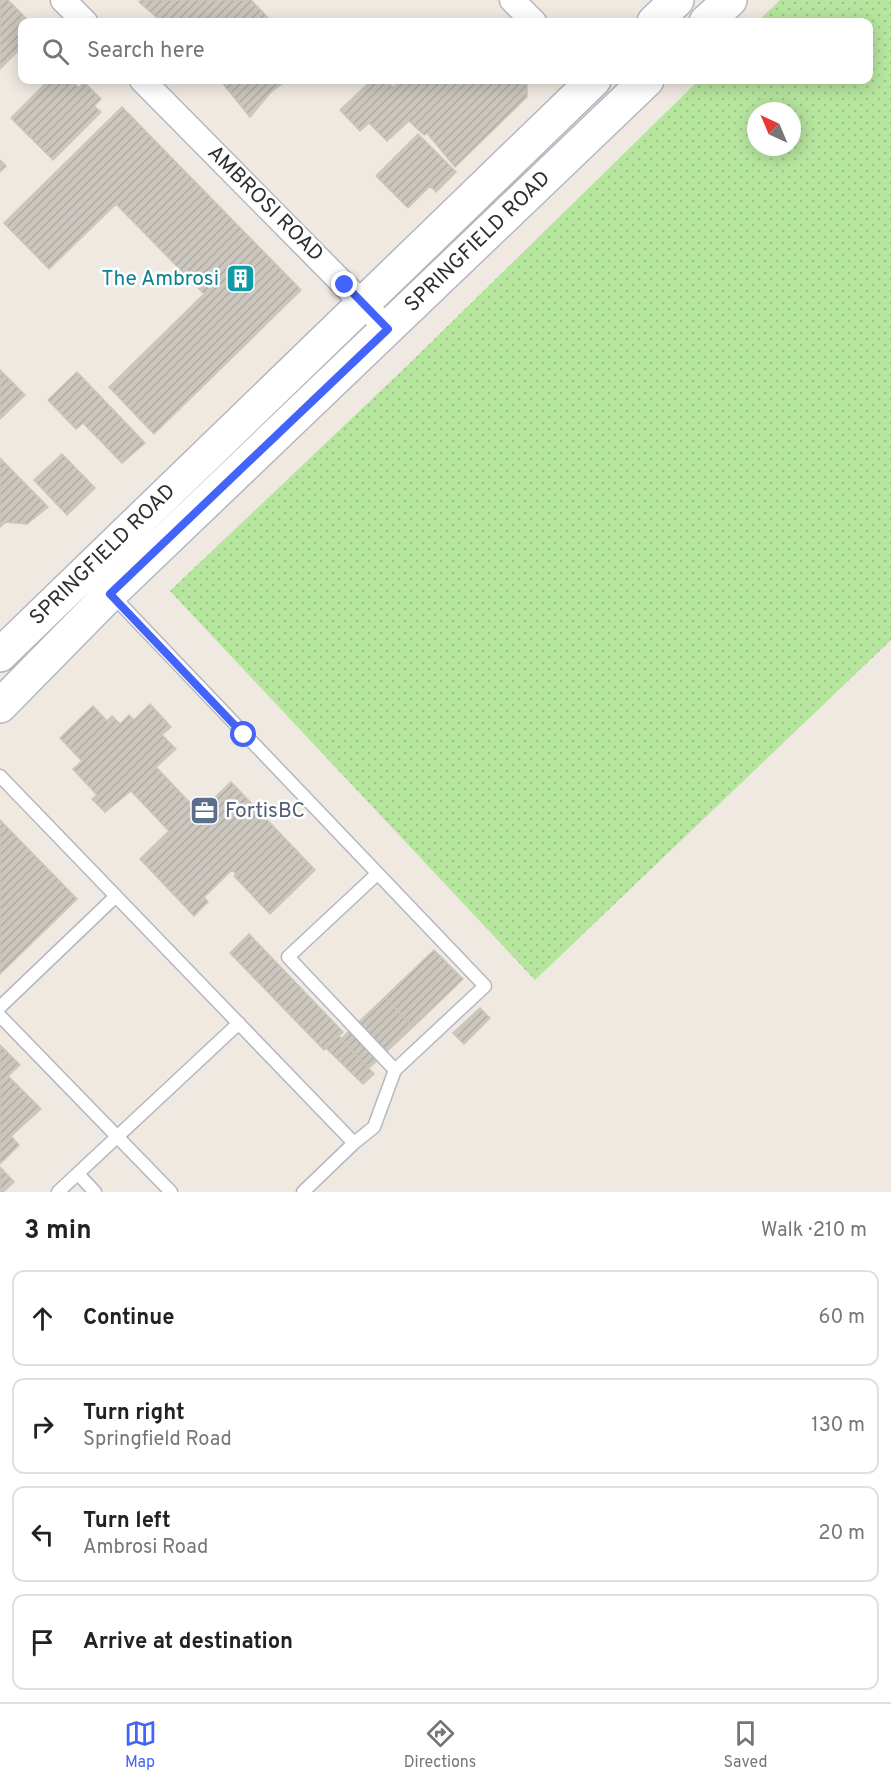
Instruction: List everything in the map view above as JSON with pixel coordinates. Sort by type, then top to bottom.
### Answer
[{"type":"main road","points":[[658,18],[677,0]]},
{"type":"main road","points":[[710,18],[730,0]]},
{"type":"main road","name":"SPRINGFIELD ROAD","points":[[0,655],[588,84]]},
{"type":"main road","name":"SPRINGFIELD ROAD","points":[[0,706],[110,594],[643,84]]},
{"type":"street","points":[[63,0],[81,18]]},
{"type":"street","points":[[512,0],[530,18]]},
{"type":"street","name":"AMBROSI ROAD","points":[[146,84],[388,329]]},
{"type":"street","points":[[595,84],[617,109]]},
{"type":"lane","points":[[110,594],[484,986],[395,1070],[374,1128],[354,1143],[303,1192]]},
{"type":"lane","points":[[0,776],[354,1143]]},
{"type":"lane","points":[[377,873],[288,957],[395,1070]]},
{"type":"lane","points":[[0,1007],[116,896]]},
{"type":"lane","points":[[0,1016],[171,1192]]},
{"type":"lane","points":[[58,1192],[239,1023]]},
{"type":"lane","points":[[78,1174],[95,1192]]},
{"type":"green space","points":[[780,0],[891,0],[891,640],[535,980],[170,591],[409,364],[695,84],[873,84],[873,18],[761,18]]},
{"type":"building","points":[[0,0],[8,0],[26,18],[18,18],[18,51],[0,69]]},
{"type":"building","points":[[141,0],[251,0],[268,18],[157,18],[139,2]]},
{"type":"building","points":[[45,84],[75,84],[79,88],[85,84],[101,99],[94,106],[101,112],[53,160],[11,118]]},
{"type":"building","points":[[223,84],[282,84],[271,92],[250,117]]},
{"type":"building","points":[[368,84],[390,84],[393,87],[396,84],[527,84],[527,97],[455,167],[427,133],[424,135],[409,121],[387,141],[369,123],[360,131],[340,110]]},
{"type":"building","name":"The Ambrosi","points":[[122,107],[301,290],[154,434],[109,387],[204,294],[116,204],[49,269],[4,223]]},
{"type":"building","points":[[418,134],[456,172],[436,192],[430,186],[408,208],[376,176]]},
{"type":"building","points":[[0,160],[6,166],[0,172]]},
{"type":"building","points":[[0,370],[25,395],[0,419]]},
{"type":"building","points":[[77,372],[145,443],[122,463],[83,423],[76,429],[48,400]]},
{"type":"building","points":[[62,454],[95,488],[67,515],[34,480]]},
{"type":"building","points":[[0,458],[48,507],[27,524],[6,522],[0,527]]},
{"type":"building","name":"FortisBC","points":[[150,704],[171,727],[162,735],[176,749],[156,767],[194,807],[201,800],[206,806],[231,782],[315,870],[270,914],[234,876],[236,874],[232,870],[204,897],[208,902],[194,916],[140,859],[169,831],[131,791],[105,812],[92,799],[97,795],[73,769],[82,761],[60,738],[93,706],[107,721],[112,716],[120,724],[129,715],[134,720]]},
{"type":"building","points":[[0,820],[77,899],[0,974]]},
{"type":"building","points":[[249,934],[343,1032],[339,1036],[374,1074],[363,1084],[326,1048],[324,1050],[230,953]]},
{"type":"building","points":[[434,950],[463,979],[413,1027],[385,997]]},
{"type":"building","points":[[385,997],[413,1027],[369,1068],[341,1039]]},
{"type":"building","points":[[480,1008],[490,1018],[464,1044],[453,1033]]},
{"type":"building","points":[[0,1045],[20,1065],[8,1076],[41,1109],[11,1136],[19,1145],[0,1164]]},
{"type":"building","points":[[0,1167],[14,1182],[3,1192],[0,1192]]},
{"type":"place","name":"The Ambrosi","points":[[240,279]]},
{"type":"place","name":"FortisBC","points":[[204,811]]},
{"type":"route","points":[[244,735],[110,594],[388,329],[345,285]]}]
